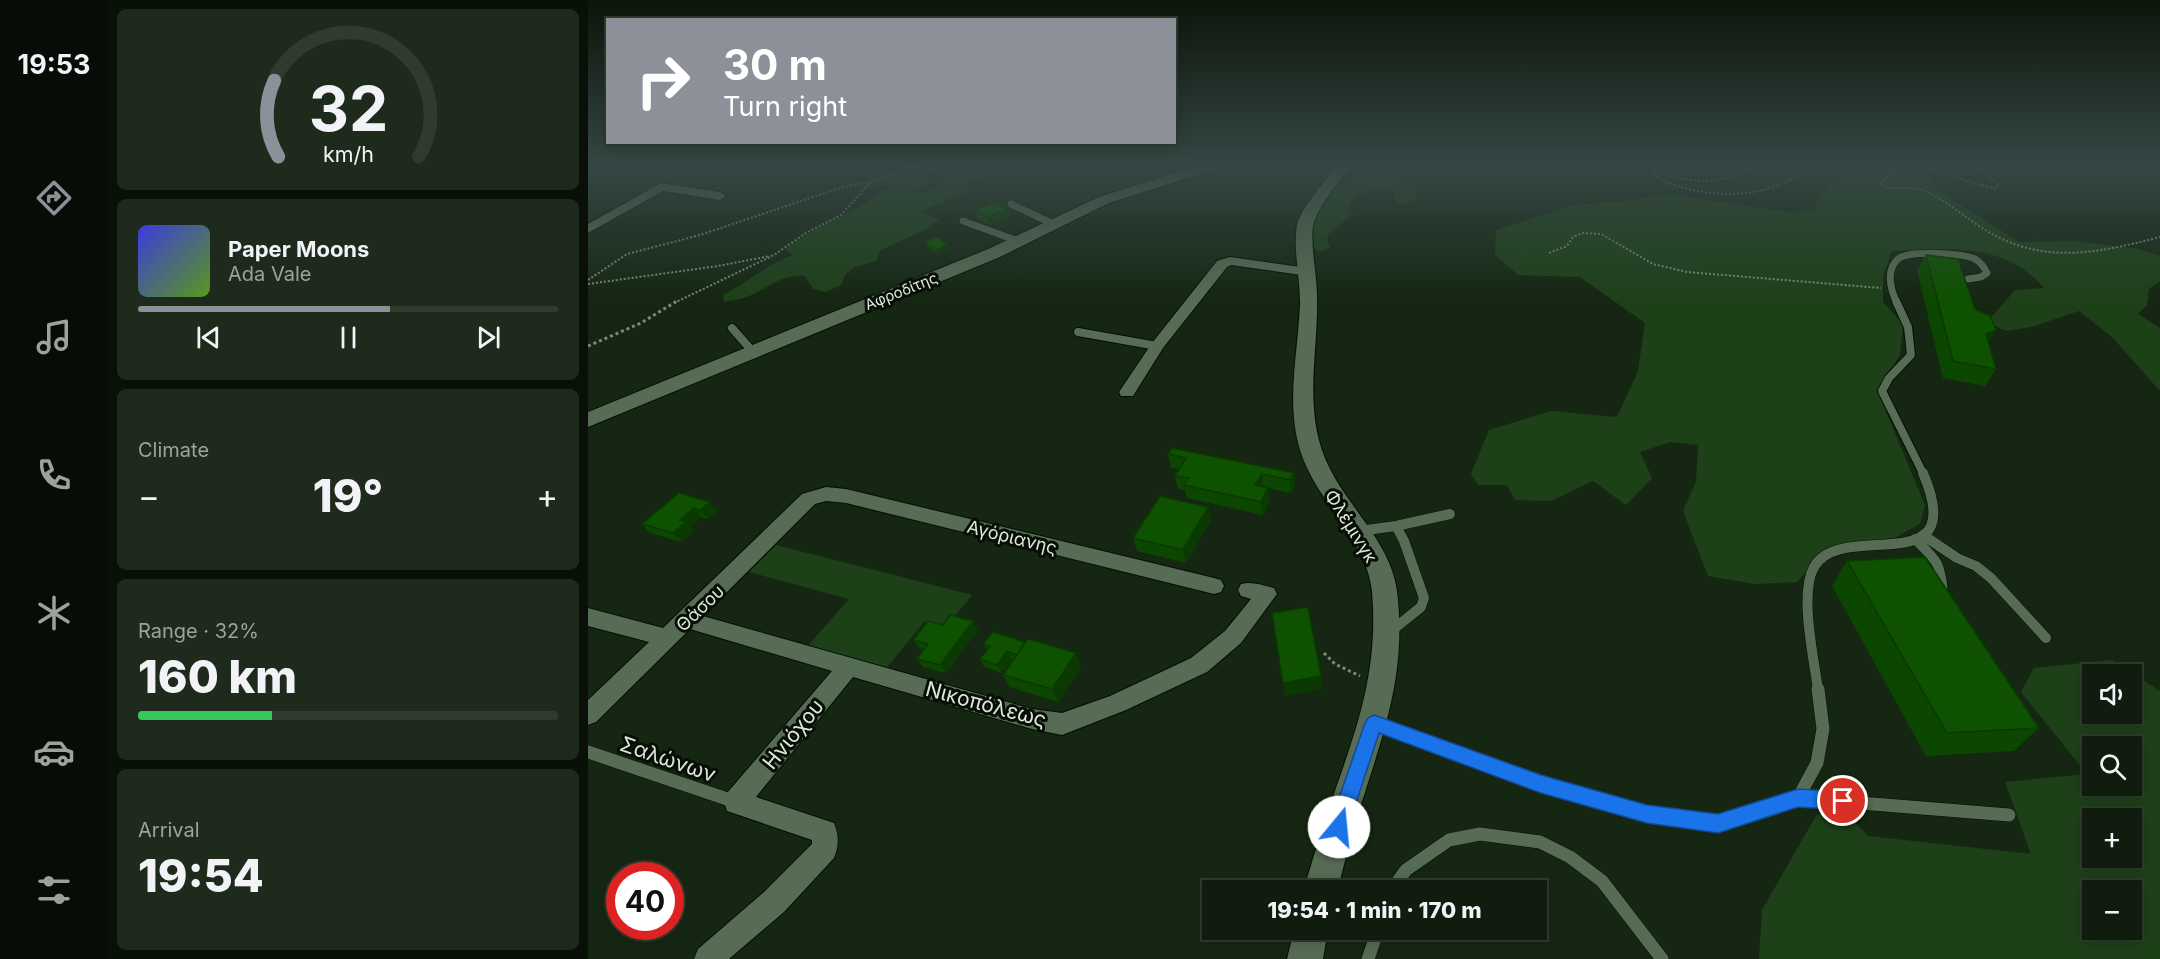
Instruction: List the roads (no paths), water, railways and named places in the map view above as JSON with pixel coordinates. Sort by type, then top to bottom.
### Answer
[{"type":"street","points":[[588,229],[618,210]]},
{"type":"street","name":"Αφροδίτης","points":[[588,420],[1018,241],[1084,210]]},
{"type":"street","name":"Φλέμινγκ","points":[[1313,210],[1305,224],[1308,272],[1308,316],[1302,377],[1305,432],[1322,480],[1357,532],[1382,578],[1386,634],[1383,687],[1374,723],[1345,806],[1323,880]]},
{"type":"street","points":[[1127,392],[1157,346],[1222,264],[1230,261],[1308,272]]},
{"type":"street","name":"Αγόριανης","points":[[809,499],[826,494],[846,496],[1214,586]]},
{"type":"street","name":"Θάσου","points":[[588,715],[688,620],[809,499]]},
{"type":"street","name":"Νικοπόλεως","points":[[688,620],[1032,719],[1062,724],[1118,703],[1199,665],[1233,637],[1267,594],[1248,590]]},
{"type":"street","points":[[588,617],[669,638]]},
{"type":"street","name":"Ηνιόχου","points":[[736,802],[849,666]]},
{"type":"street","points":[[708,959],[774,902],[825,849],[825,832],[736,802]]},
{"type":"street","points":[[1305,959],[1309,940]]},
{"type":"lane","points":[[1023,210],[1053,225]]},
{"type":"lane","points":[[963,221],[1018,241]]},
{"type":"lane","points":[[1798,798],[1817,763],[1823,729],[1806,592],[1812,570],[1824,556],[1844,549],[1919,537],[1929,531],[1935,515],[1930,492],[1882,391],[1889,378],[1911,355],[1909,330],[1904,315],[1894,300],[1889,280],[1899,258],[1909,255],[1965,255],[1976,259],[1985,267],[1987,273],[1981,277],[1968,279]]},
{"type":"lane","points":[[732,328],[753,352]]},
{"type":"lane","points":[[1078,332],[1157,346]]},
{"type":"lane","points":[[1357,532],[1450,514]]},
{"type":"lane","points":[[1386,634],[1421,607],[1424,598],[1404,541],[1396,526]]},
{"type":"lane","points":[[1919,537],[1941,569],[1941,585],[1947,607]]},
{"type":"lane","points":[[1919,537],[1976,566],[1991,578],[2046,638]]},
{"type":"lane","points":[[1374,723],[1541,784],[1647,814],[1718,823],[1798,798],[2009,814]]},
{"type":"lane","name":"Σαλώνων","points":[[588,752],[736,802]]},
{"type":"lane","points":[[1399,880],[1406,870],[1449,840],[1480,834],[1540,843],[1570,857],[1602,881],[1662,959]]},
{"type":"lane","points":[[1368,959],[1375,940]]}]
